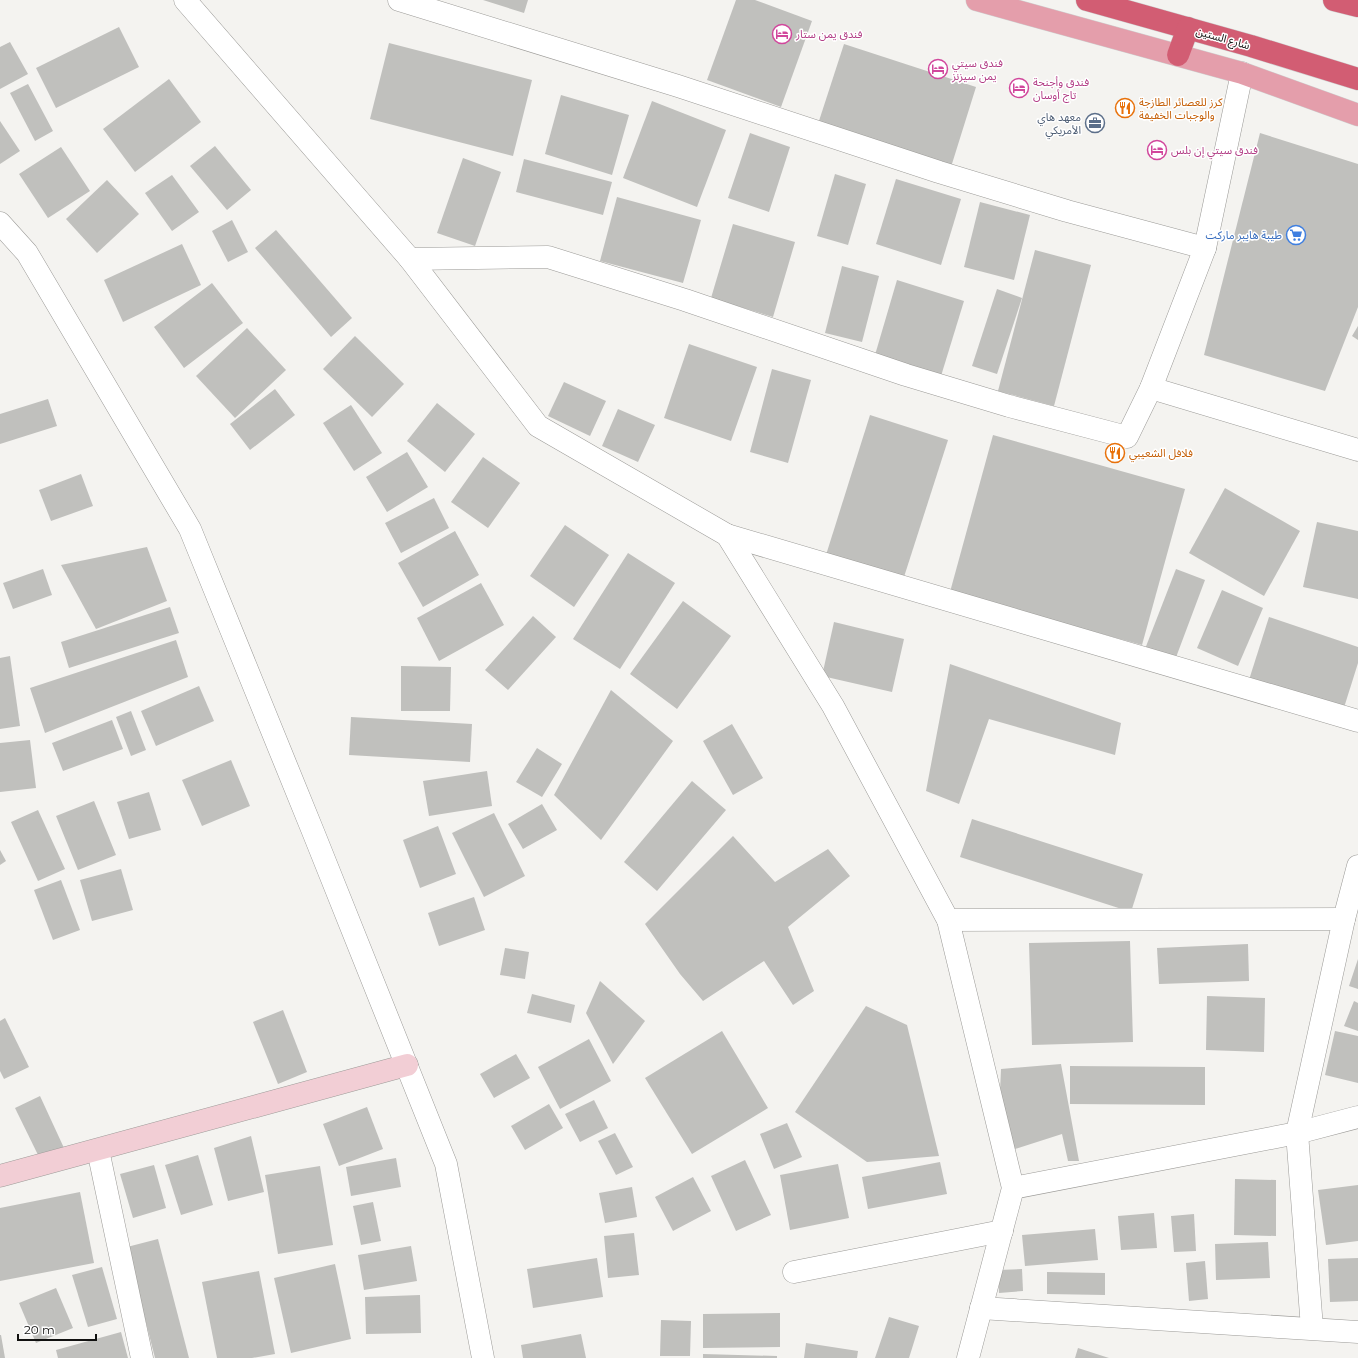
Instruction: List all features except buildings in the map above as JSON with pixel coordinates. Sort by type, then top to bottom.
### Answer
[{"type":"highway","name":"شارع الستين","points":[[1087,0],[1251,46],[1358,79]]},
{"type":"highway","points":[[1334,0],[1358,6]]},
{"type":"highway","points":[[1178,55],[1188,28]]},
{"type":"main road","points":[[977,0],[1242,73],[1358,115]]},
{"type":"street","points":[[185,0],[410,258],[538,426],[727,535],[1358,721]]},
{"type":"street","points":[[399,0],[678,86],[939,172],[1066,211],[1205,248]]},
{"type":"street","points":[[410,258],[548,257],[685,300],[906,375],[1009,406],[1127,437],[1151,388],[1205,248],[1242,73]]},
{"type":"street","points":[[0,223],[27,253],[190,529],[312,826],[446,1164],[483,1358]]},
{"type":"street","points":[[1151,388],[1358,450]]},
{"type":"street","points":[[727,535],[833,706],[948,920],[1013,1188],[968,1358]]},
{"type":"street","points":[[1312,1328],[1297,1133],[1344,919],[1358,866]]},
{"type":"street","points":[[948,920],[1344,919]]},
{"type":"street","points":[[0,1176],[407,1065]]},
{"type":"street","points":[[1013,1188],[1297,1133],[1358,1117]]},
{"type":"street","points":[[98,1150],[142,1358]]},
{"type":"street","points":[[794,1272],[1002,1231]]},
{"type":"street","points":[[981,1308],[1358,1332]]},
{"type":"place","name":"فندق يمن ستار","points":[[782,34]]},
{"type":"place","name":"فندق سيتي يمن سيزنز","points":[[938,69]]},
{"type":"place","name":"فندق وأجنحة تاج أوسان","points":[[1019,88]]},
{"type":"place","name":"كرز للعصائر الطازجة والوجبات الخفيفة","points":[[1125,108]]},
{"type":"place","name":"معهد هاي الأمريكي","points":[[1095,123]]},
{"type":"place","name":"فندق سيتي إن بلس","points":[[1157,150]]},
{"type":"place","name":"طيبة هايبر ماركت","points":[[1296,235]]},
{"type":"place","name":"فلافل الشعيبي","points":[[1115,453]]}]
